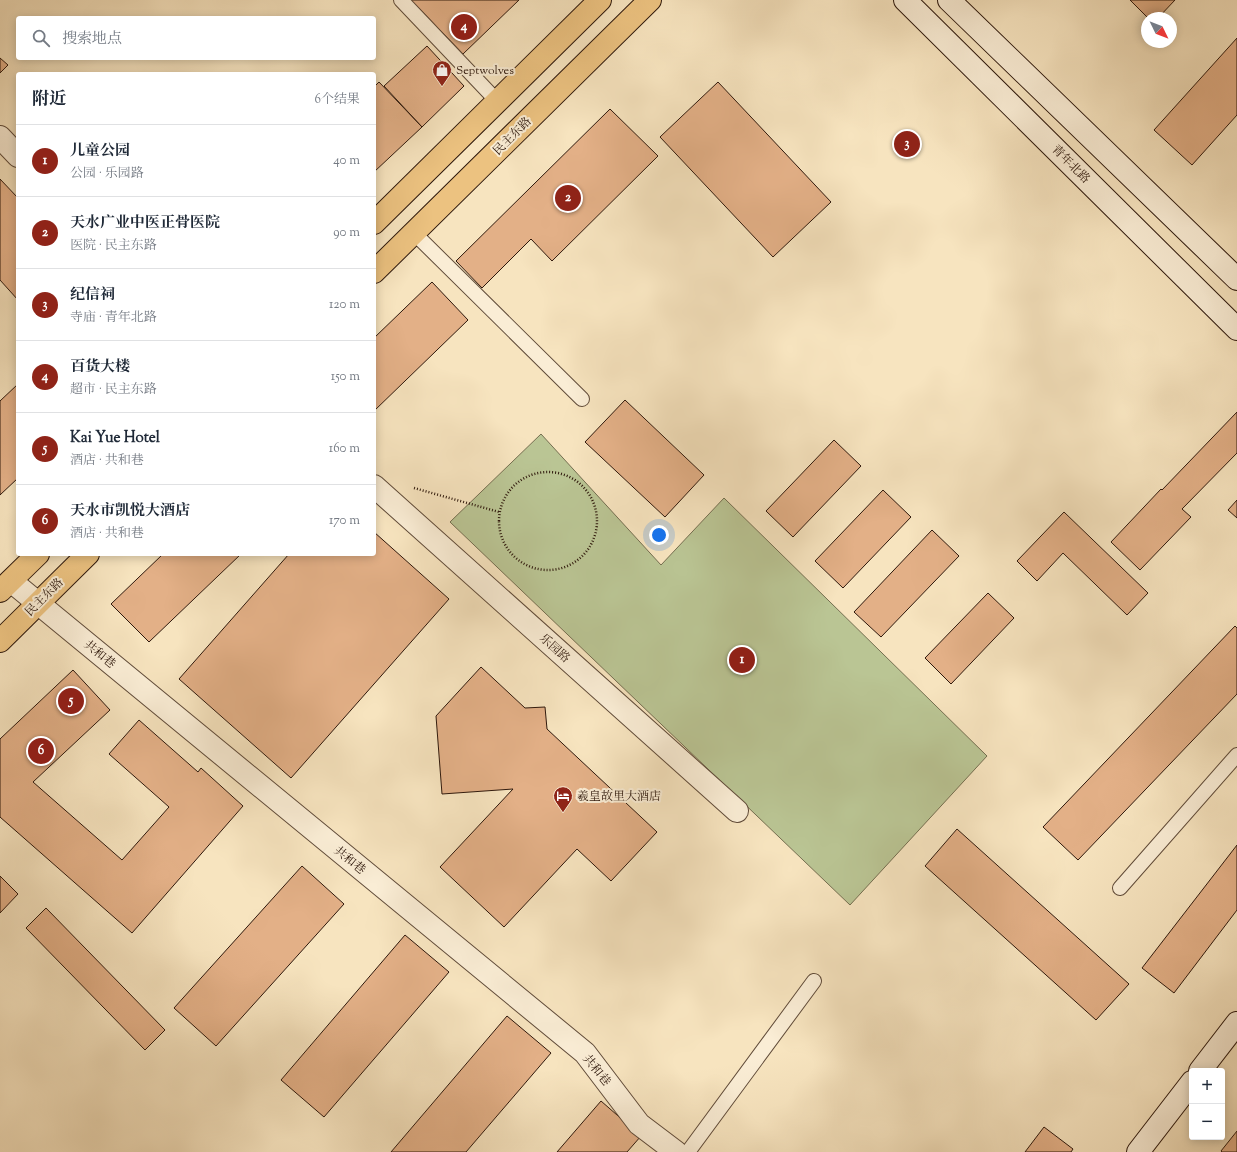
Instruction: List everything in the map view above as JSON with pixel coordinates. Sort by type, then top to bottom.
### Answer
[{"type":"main road","points":[[376,221],[600,0]]},
{"type":"main road","name":"民主东路","points":[[376,270],[650,0]]},
{"type":"main road","points":[[6,586],[36,556]]},
{"type":"main road","name":"民主东路","points":[[1,637],[86,556]]},
{"type":"street","name":"青年北路","points":[[905,0],[1237,329]]},
{"type":"street","points":[[949,0],[1237,279]]},
{"type":"street","points":[[0,138],[16,154]]},
{"type":"street","name":"乐园路","points":[[376,488],[737,811]]},
{"type":"street","name":"共和巷","points":[[6,586],[38,603],[585,1054],[639,1124],[676,1152]]},
{"type":"street","points":[[1202,1068],[1237,1023]]},
{"type":"street","points":[[1138,1152],[1189,1086]]},
{"type":"lane","points":[[401,0],[497,101]]},
{"type":"lane","points":[[414,233],[582,399]]},
{"type":"lane","points":[[1120,888],[1237,755]]},
{"type":"lane","points":[[688,1152],[814,981]]},
{"type":"path","points":[[538,472],[557,472],[575,479],[589,493],[597,511],[597,530],[589,548],[576,562],[558,570],[538,570],[520,563],[506,549],[499,531],[499,512],[506,494],[520,480],[538,472]]},
{"type":"path","points":[[411,487],[499,512]]},
{"type":"green space","points":[[541,434],[661,565],[724,498],[987,756],[850,905],[450,522]]},
{"type":"building","points":[[411,0],[519,0],[463,54]]},
{"type":"building","points":[[1130,0],[1175,0],[1164,12],[1142,12]]},
{"type":"building","points":[[1237,38],[1237,115],[1192,165],[1154,130]]},
{"type":"building","points":[[427,46],[464,86],[422,127],[384,86]]},
{"type":"building","points":[[0,58],[8,65],[0,73]]},
{"type":"building","points":[[379,82],[422,127],[376,170],[376,85]]},
{"type":"building","points":[[718,82],[831,202],[773,257],[660,137]]},
{"type":"building","points":[[610,109],[658,156],[552,261],[531,239],[482,288],[456,261]]},
{"type":"building","points":[[0,179],[16,196],[16,298],[0,280]]},
{"type":"building","points":[[432,282],[468,320],[376,409],[376,336]]},
{"type":"building","points":[[16,386],[16,480],[0,495],[0,401]]},
{"type":"building","points":[[625,400],[704,475],[665,517],[585,442]]},
{"type":"building","points":[[1237,412],[1237,453],[1182,509],[1191,517],[1140,570],[1111,542]]},
{"type":"building","points":[[834,440],[861,466],[793,537],[766,511]]},
{"type":"building","points":[[883,490],[911,517],[843,588],[815,561]]},
{"type":"building","points":[[1237,500],[1237,518],[1228,510]]},
{"type":"building","points":[[1064,512],[1148,593],[1127,615],[1063,553],[1037,581],[1017,561]]},
{"type":"building","points":[[932,530],[959,556],[881,637],[854,612]]},
{"type":"building","points":[[376,534],[449,599],[291,778],[179,679],[287,556],[376,556]]},
{"type":"building","points":[[161,556],[239,556],[149,642],[111,604]]},
{"type":"building","points":[[988,593],[1014,618],[951,684],[925,658]]},
{"type":"building","points":[[1235,626],[1237,628],[1237,694],[1078,860],[1043,827]]},
{"type":"building","name":"羲皇故里大酒店","points":[[481,667],[525,708],[545,707],[547,729],[657,832],[611,881],[577,849],[504,927],[440,867],[513,789],[442,794],[436,716]]},
{"type":"building","points":[[73,670],[110,710],[33,782],[122,860],[169,807],[109,754],[139,720],[198,772],[201,768],[243,806],[132,933],[0,817],[0,739]]},
{"type":"building","points":[[957,829],[1129,984],[1096,1020],[925,866]]},
{"type":"building","points":[[1237,845],[1237,910],[1174,993],[1142,968]]},
{"type":"building","points":[[302,866],[344,904],[216,1046],[174,1008]]},
{"type":"building","points":[[0,876],[18,894],[0,913]]},
{"type":"building","points":[[46,908],[165,1030],[145,1050],[26,928]]},
{"type":"building","points":[[405,935],[449,972],[324,1117],[281,1080]]},
{"type":"building","points":[[507,1016],[551,1053],[466,1152],[391,1152]]},
{"type":"building","points":[[601,1101],[641,1136],[627,1152],[557,1152]]},
{"type":"building","points":[[1044,1127],[1073,1149],[1071,1152],[1025,1152]]},
{"type":"building","points":[[1237,1131],[1237,1152],[1222,1152],[1221,1151]]},
{"type":"place","name":"百货大楼","points":[[464,27]]},
{"type":"place","name":"Septwolves","points":[[442,87]]},
{"type":"place","name":"纪信祠","points":[[907,144]]},
{"type":"place","name":"天水广业中医正骨医院","points":[[568,198]]},
{"type":"place","name":"儿童公园","points":[[742,660]]},
{"type":"place","name":"Kai Yue Hotel","points":[[71,701]]},
{"type":"place","name":"天水市凯悦大酒店","points":[[41,751]]},
{"type":"place","name":"羲皇故里大酒店","points":[[563,813]]}]
